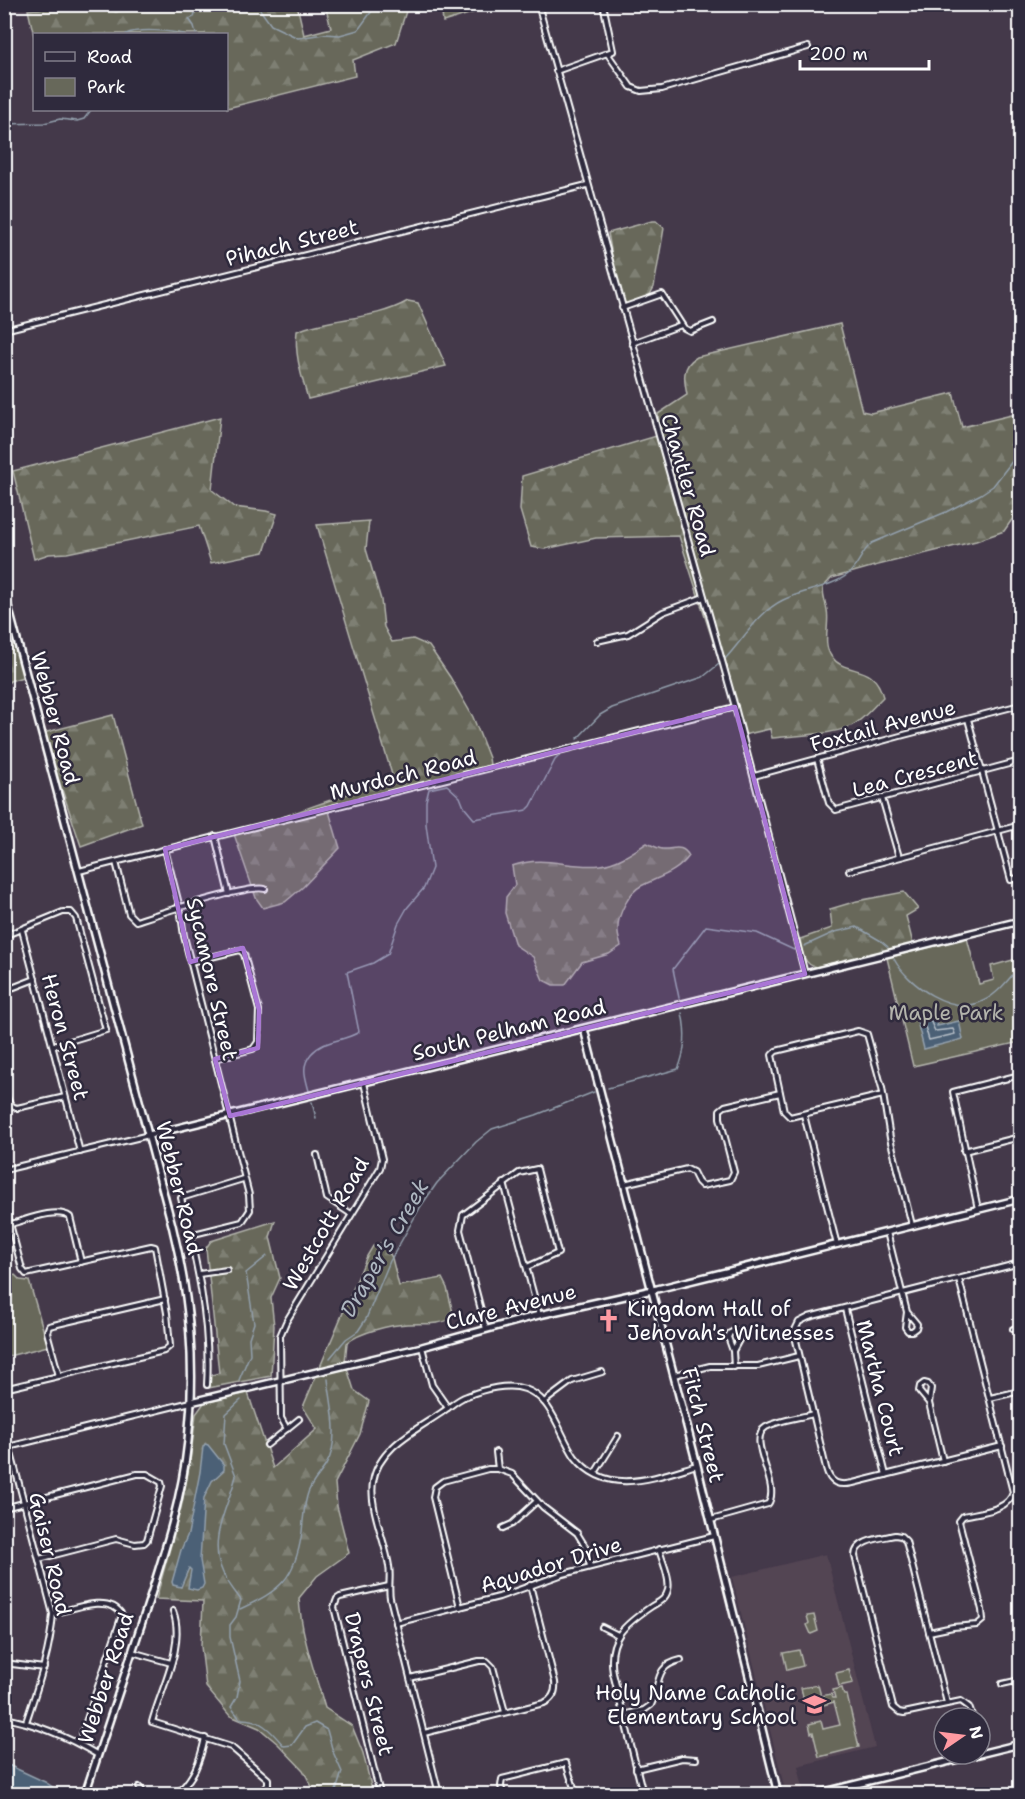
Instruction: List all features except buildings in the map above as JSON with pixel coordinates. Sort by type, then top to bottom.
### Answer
[{"type":"main road","name":"Webber Road","points":[[4,591],[182,1267],[187,1293],[191,1344],[191,1402],[185,1462],[174,1517],[85,1794]]},
{"type":"main road","name":"South Pelham Road","points":[[149,1135],[1020,921]]},
{"type":"main road","name":"Fitch Street","points":[[584,1029],[711,1520],[778,1794]]},
{"type":"main road","name":"Clare Avenue","points":[[191,1402],[1020,1199]]},
{"type":"main road","points":[[992,1749],[1020,1744]]},
{"type":"main road","points":[[816,1794],[932,1764]]},
{"type":"street","name":"Chantler Road","points":[[538,4],[735,707],[806,974]]},
{"type":"street","points":[[556,71],[613,51],[603,4]]},
{"type":"street","points":[[607,53],[631,87],[641,91],[662,89],[808,47]]},
{"type":"street","name":"Pihach Street","points":[[4,330],[587,185]]},
{"type":"street","points":[[622,308],[662,294],[681,325],[690,331],[713,322]]},
{"type":"street","points":[[632,342],[681,325]]},
{"type":"street","points":[[597,641],[628,634],[663,612],[704,597]]},
{"type":"street","name":"Foxtail Avenue","points":[[754,776],[1020,705]]},
{"type":"street","name":"Murdoch Road","points":[[78,872],[735,707]]},
{"type":"street","points":[[968,719],[1011,880],[1020,878]]},
{"type":"street","name":"Lea Crescent","points":[[817,759],[829,803],[833,808],[842,809],[1020,761]]},
{"type":"street","points":[[882,798],[899,857]]},
{"type":"street","points":[[849,871],[1020,825]]},
{"type":"street","points":[[215,836],[230,894]]},
{"type":"street","name":"Sycamore Street","points":[[165,849],[180,908],[190,962],[249,1195],[250,1210],[242,1222],[190,1235]]},
{"type":"street","points":[[116,862],[129,914],[136,921],[230,894],[259,887],[265,889]]},
{"type":"street","points":[[4,936],[63,912],[71,912],[76,918],[106,1030],[53,1046]]},
{"type":"street","name":"Heron Street","points":[[22,930],[80,1152]]},
{"type":"street","points":[[190,962],[240,950],[244,954],[259,1010],[256,1046],[253,1049],[215,1059]]},
{"type":"street","points":[[4,991],[35,979]]},
{"type":"street","points":[[883,1095],[794,1118],[786,1118],[771,1053],[858,1031],[867,1031],[883,1095],[890,1138],[912,1226]]},
{"type":"street","points":[[978,1209],[953,1092],[1020,1075]]},
{"type":"street","name":"Westcott Road","points":[[287,1429],[281,1418],[280,1336],[286,1322],[380,1168],[382,1159],[364,1083]]},
{"type":"street","points":[[4,1086],[9,1103],[12,1107],[17,1108],[65,1097]]},
{"type":"street","points":[[624,1184],[687,1169],[693,1172],[700,1187],[734,1178],[719,1116],[720,1110],[725,1106],[780,1093]]},
{"type":"street","points":[[804,1115],[837,1245]]},
{"type":"street","name":"South Pelham Road","points":[[4,1170],[149,1135]]},
{"type":"street","points":[[964,1151],[1020,1137]]},
{"type":"street","points":[[317,1155],[327,1198],[351,1214]]},
{"type":"street","points":[[486,1329],[460,1230],[463,1215],[519,1173],[537,1169],[558,1252],[527,1267]]},
{"type":"street","points":[[207,1384],[208,1362],[200,1274],[181,1198],[243,1179]]},
{"type":"street","points":[[504,1183],[539,1315]]},
{"type":"street","points":[[4,1201],[22,1269],[26,1274],[154,1246],[165,1299],[170,1341],[168,1349],[4,1389]]},
{"type":"street","points":[[10,1224],[57,1212],[65,1213],[70,1217],[81,1262]]},
{"type":"street","points":[[887,1232],[907,1312],[905,1327],[908,1331],[912,1331],[917,1324],[907,1312]]},
{"type":"street","points":[[1002,1446],[844,1485],[834,1483],[828,1475],[794,1335],[797,1324],[804,1319],[1020,1263]]},
{"type":"street","points":[[200,1274],[227,1270]]},
{"type":"street","points":[[929,1632],[977,1625],[983,1620],[958,1522],[963,1516],[1003,1506],[1011,1500],[1013,1490],[959,1279]]},
{"type":"street","points":[[59,1376],[47,1332],[49,1326],[165,1299]]},
{"type":"street","name":"Martha Court","points":[[845,1309],[886,1475]]},
{"type":"street","points":[[1013,1329],[1020,1326]]},
{"type":"street","points":[[733,1351],[740,1338],[739,1333],[734,1331],[728,1337],[733,1351],[734,1367]]},
{"type":"street","points":[[422,1347],[432,1385],[448,1408]]},
{"type":"street","points":[[674,1375],[710,1366],[758,1366],[799,1356]]},
{"type":"street","points":[[544,1402],[566,1384],[602,1372]]},
{"type":"street","points":[[929,1403],[919,1391],[920,1386],[924,1383],[931,1388],[929,1403],[943,1461]]},
{"type":"street","points":[[438,1794],[396,1623],[389,1586],[389,1565],[372,1497],[375,1473],[382,1461],[401,1440],[466,1396],[510,1387],[526,1390],[544,1402],[574,1455],[595,1473],[610,1480],[626,1482],[697,1465]]},
{"type":"street","points":[[990,1398],[1020,1391]]},
{"type":"street","name":"Clare Avenue","points":[[7,1447],[191,1402]]},
{"type":"street","points":[[711,1520],[768,1504],[772,1498],[772,1491],[760,1443],[761,1434],[765,1428],[778,1423],[813,1414]]},
{"type":"street","points":[[267,1445],[299,1419]]},
{"type":"street","name":"Gaiser Road","points":[[4,1426],[7,1447],[53,1614],[51,1639],[44,1668],[26,1722]]},
{"type":"street","points":[[595,1473],[618,1436]]},
{"type":"street","points":[[496,1452],[498,1469]]},
{"type":"street","points":[[460,1607],[432,1492],[442,1481],[498,1469],[508,1471],[516,1476],[537,1501],[580,1537],[590,1566]]},
{"type":"street","points":[[4,1508],[137,1474],[147,1474],[161,1482],[159,1497],[147,1540],[144,1543],[140,1545],[116,1539],[39,1559]]},
{"type":"street","points":[[503,1527],[512,1524],[537,1501]]},
{"type":"street","points":[[947,1703],[905,1539],[895,1535],[860,1545],[856,1549],[855,1556],[893,1707],[898,1712],[904,1713],[958,1701],[966,1703],[967,1706]]},
{"type":"street","name":"Aquador Drive","points":[[396,1623],[499,1597],[590,1566],[714,1536]]},
{"type":"street","points":[[643,1794],[611,1665],[613,1648],[618,1635],[630,1621],[661,1601],[667,1594],[668,1583],[659,1550]]},
{"type":"street","points":[[424,1733],[547,1702],[555,1690],[555,1682],[531,1585]]},
{"type":"street","name":"Drapers Street","points":[[381,1794],[334,1606],[340,1597],[389,1586]]},
{"type":"street","points":[[53,1614],[97,1603],[116,1608],[122,1615],[79,1743]]},
{"type":"street","points":[[173,1611],[178,1632],[171,1663],[152,1722],[231,1746],[268,1779],[268,1785],[258,1794]]},
{"type":"street","points":[[602,1628],[618,1635]]},
{"type":"street","points":[[132,1652],[171,1663]]},
{"type":"street","points":[[410,1678],[479,1660],[487,1661],[493,1668],[505,1712]]},
{"type":"street","points":[[623,1716],[651,1706],[660,1674],[670,1663],[681,1660]]},
{"type":"street","points":[[4,1663],[44,1668]]},
{"type":"street","points":[[1002,1684],[1020,1680]]},
{"type":"street","points":[[4,1719],[26,1722],[79,1743],[98,1755]]},
{"type":"street","points":[[176,1794],[191,1779],[206,1738]]},
{"type":"street","points":[[636,1768],[682,1758],[696,1758]]},
{"type":"street","points":[[503,1794],[502,1779],[563,1763],[566,1763],[569,1768],[576,1794]]},
{"type":"street","points":[[138,1787],[145,1794]]},
{"type":"highlighted area","points":[[735,707],[805,974],[230,1116],[215,1059],[258,1048],[259,1010],[243,948],[190,962],[165,849]]},
{"type":"shaded area","points":[[826,1554],[875,1747],[798,1766],[804,1792],[786,1794],[732,1577]]},
{"type":"green space","points":[[145,4],[297,5],[304,35],[331,28],[325,5],[408,5],[396,43],[353,60],[355,76],[228,108],[228,33],[33,33],[28,10],[54,7],[102,8],[116,12]]},
{"type":"green space","points":[[441,4],[498,4],[498,5],[443,22]]},
{"type":"green space","points":[[656,221],[664,228],[654,287],[647,300],[627,307],[618,290],[608,233]]},
{"type":"green space","points":[[408,301],[418,303],[446,366],[308,399],[298,357],[297,331],[381,312]]},
{"type":"green space","points":[[840,324],[862,411],[871,413],[953,393],[962,427],[1020,413],[1020,508],[1004,531],[976,541],[832,578],[823,587],[828,615],[828,651],[837,662],[873,678],[883,697],[856,723],[838,730],[772,738],[770,729],[743,735],[679,536],[596,538],[545,549],[531,547],[520,510],[522,476],[660,435],[658,414],[687,395],[686,369],[697,357]]},
{"type":"green space","points":[[220,417],[212,490],[234,507],[277,514],[264,552],[211,563],[199,526],[67,553],[49,554],[34,559],[13,471]]},
{"type":"green space","points":[[369,521],[366,549],[381,600],[384,627],[392,642],[413,639],[429,646],[473,717],[490,765],[328,808],[340,848],[303,887],[285,902],[263,908],[256,898],[234,834],[393,778],[317,525]]},
{"type":"green space","points":[[8,609],[26,676],[10,681],[5,686],[5,610]]},
{"type":"green space","points":[[113,715],[142,824],[81,846],[43,733]]},
{"type":"green space","points":[[647,843],[662,849],[680,848],[689,856],[673,871],[641,886],[632,893],[618,922],[621,946],[609,954],[582,962],[565,985],[553,985],[543,980],[533,957],[515,945],[505,913],[506,897],[515,885],[512,866],[536,861],[589,866],[607,864],[619,860]]},
{"type":"green space","points":[[904,892],[918,909],[906,916],[913,944],[816,967],[808,963],[800,939],[832,928],[830,909]]},
{"type":"green space","name":"Maple Park","points":[[967,938],[979,984],[994,980],[991,966],[1020,958],[1020,1042],[913,1066],[887,958]]},
{"type":"green space","points":[[275,1221],[270,1237],[280,1278],[271,1298],[274,1326],[271,1376],[208,1388],[208,1376],[219,1373],[206,1248],[211,1241]]},
{"type":"green space","points":[[384,1242],[392,1258],[399,1286],[442,1278],[447,1288],[454,1317],[437,1323],[407,1324],[367,1332],[347,1343],[345,1362],[354,1390],[369,1401],[360,1434],[335,1483],[337,1506],[349,1553],[317,1576],[299,1598],[305,1640],[325,1708],[352,1726],[363,1753],[373,1794],[316,1794],[303,1770],[278,1744],[259,1728],[230,1716],[206,1687],[201,1646],[203,1601],[156,1599],[181,1508],[196,1414],[204,1403],[248,1393],[273,1468],[317,1429],[303,1407],[367,1256],[373,1246]]},
{"type":"green space","points":[[15,1275],[20,1280],[29,1281],[48,1346],[5,1357],[5,1278]]},
{"type":"green space","points":[[814,1615],[818,1631],[811,1634],[807,1625],[809,1623],[807,1616]]},
{"type":"green space","points":[[799,1650],[803,1666],[787,1670],[783,1653]]},
{"type":"green space","points":[[849,1670],[853,1683],[839,1686],[836,1673]]},
{"type":"green space","points":[[818,1685],[821,1696],[831,1694],[835,1698],[833,1690],[842,1688],[844,1695],[847,1695],[859,1747],[819,1757],[809,1724],[821,1721],[823,1729],[840,1725],[834,1702],[806,1710],[801,1688]]},
{"type":"water","points":[[933,1009],[937,1026],[959,1021],[963,1039],[924,1049],[915,1013]]},
{"type":"water","points":[[205,1444],[224,1465],[224,1470],[212,1481],[204,1498],[200,1560],[204,1584],[197,1590],[188,1588],[191,1570],[189,1568],[181,1587],[173,1585],[172,1582],[188,1534]]},
{"type":"water","points":[[4,1763],[45,1782],[63,1794],[5,1794]]},
{"type":"waterway","points":[[196,33],[189,19],[194,17],[197,4]]},
{"type":"waterway","points":[[256,4],[271,25],[298,38],[324,34],[340,35],[358,30],[377,4]]},
{"type":"waterway","points":[[128,33],[146,31],[177,33]]},
{"type":"waterway","points":[[4,124],[44,123],[60,119],[77,121],[84,119],[90,111]]},
{"type":"waterway","name":"Draper's Creek","points":[[725,659],[758,619],[774,605],[847,575],[872,543],[946,512],[981,494],[993,486],[1020,451]]},
{"type":"waterway","name":"Draper's Creek","points":[[577,739],[600,715],[612,708],[703,677],[719,664]]},
{"type":"waterway","name":"Draper's Creek","points":[[309,1091],[305,1067],[311,1054],[328,1043],[359,1032],[347,972],[373,963],[388,954],[398,924],[407,908],[424,888],[432,868],[426,824],[426,801],[429,789],[447,785],[460,797],[464,807],[474,819],[527,810],[560,755]]},
{"type":"waterway","name":"Draper's Creek","points":[[679,998],[673,969],[706,926],[757,933],[794,950]]},
{"type":"waterway","name":"Draper's Creek","points":[[804,946],[835,932],[857,927],[888,947]]},
{"type":"waterway","name":"Draper's Creek","points":[[894,959],[909,979],[920,988],[945,1001],[971,1005],[994,994],[1020,966]]},
{"type":"waterway","points":[[608,1088],[678,1069],[683,1055],[682,1013]]},
{"type":"waterway","name":"Draper's Creek","points":[[330,1358],[346,1339],[358,1331],[366,1319],[390,1261],[421,1206],[437,1183],[476,1142],[492,1129],[536,1115],[594,1092]]},
{"type":"waterway","points":[[312,1102],[316,1118]]},
{"type":"waterway","name":"Draper's Creek","points":[[239,1380],[250,1354],[249,1338],[254,1323],[246,1273],[267,1256]]},
{"type":"waterway","name":"Draper's Creek","points":[[240,1609],[276,1589],[284,1581],[295,1561],[308,1491],[326,1465],[333,1445],[334,1423],[328,1379]]},
{"type":"waterway","name":"Draper's Creek","points":[[241,1400],[226,1414],[224,1444],[236,1476],[221,1524],[217,1548],[223,1573],[241,1600],[236,1617],[230,1625],[230,1637],[240,1681],[237,1697],[231,1707],[240,1719],[260,1723],[284,1746],[292,1745],[305,1727],[315,1723],[327,1730],[342,1772],[335,1794]]},
{"type":"place","name":"Kingdom Hall of Jehovah's Witnesses","points":[[609,1321]]},
{"type":"place","name":"Holy Name Catholic Elementary School","points":[[814,1705]]}]
